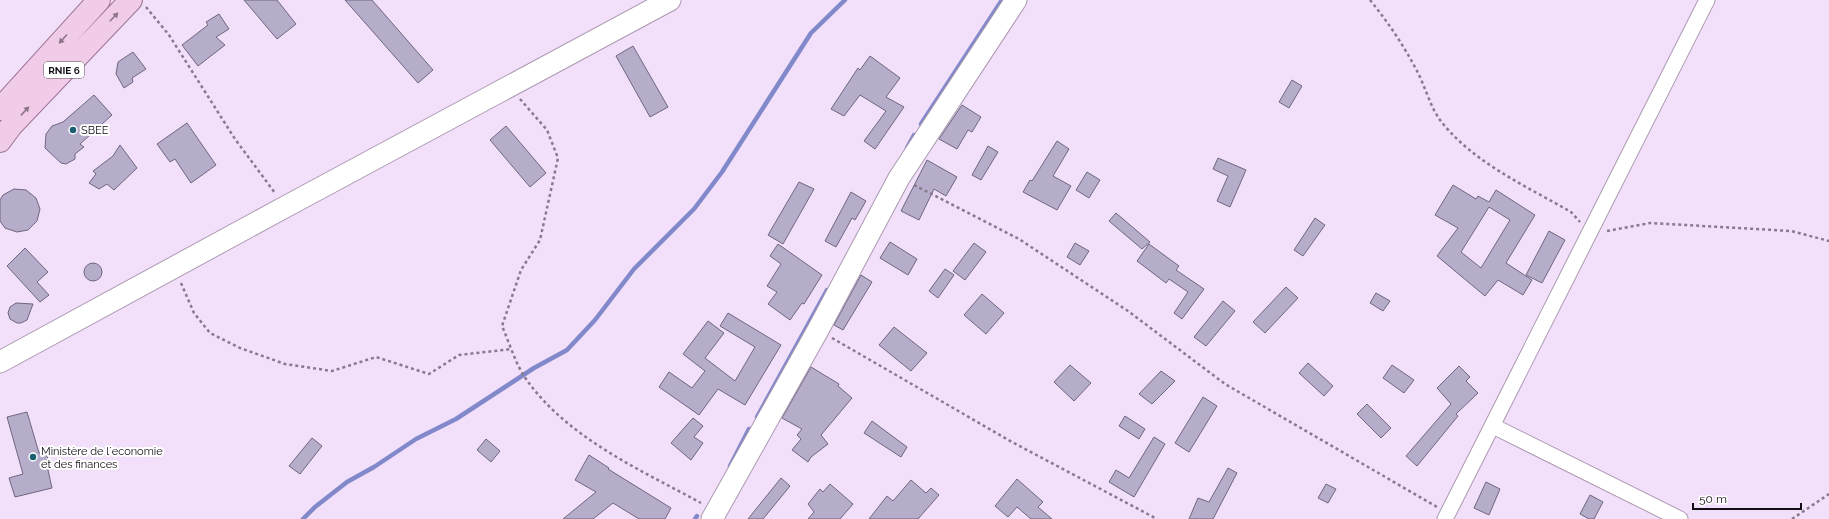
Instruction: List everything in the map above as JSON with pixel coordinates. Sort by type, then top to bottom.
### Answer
[{"type":"main road","name":"RNIE 6","points":[[0,109],[99,0]]},
{"type":"main road","name":"RNIE 6","points":[[0,141],[11,126],[138,3]]},
{"type":"street","points":[[0,362],[670,0]]},
{"type":"street","points":[[712,516],[818,330],[899,178],[1016,0]]},
{"type":"street","points":[[1447,516],[1707,0]]},
{"type":"street","points":[[1493,426],[1680,519]]},
{"type":"path","points":[[1370,0],[1386,19],[1408,56],[1440,119],[1456,137],[1481,159],[1571,212],[1590,234],[1650,223],[1791,231],[1829,241]]},
{"type":"path","points":[[138,3],[169,36],[235,139],[285,207]]},
{"type":"path","points":[[510,86],[547,130],[558,158],[540,240],[521,270],[502,326],[523,375],[540,398],[572,427],[712,516]]},
{"type":"path","points":[[899,178],[1019,239],[1128,311],[1225,384],[1447,516]]},
{"type":"path","points":[[176,267],[194,312],[210,332],[240,348],[285,364],[332,371],[376,358],[429,374],[459,356],[512,349]]},
{"type":"path","points":[[818,330],[1012,442],[1157,519]]},
{"type":"path","points":[[1792,519],[1829,494]]},
{"type":"building","points":[[244,0],[277,0],[296,24],[277,39]]},
{"type":"building","points":[[345,0],[372,0],[433,70],[418,83]]},
{"type":"building","points":[[219,14],[229,29],[216,37],[225,45],[198,66],[182,45],[208,25],[206,22]]},
{"type":"building","points":[[633,46],[668,107],[650,117],[616,56]]},
{"type":"building","points":[[133,52],[146,69],[132,78],[133,82],[124,88],[116,74],[118,62]]},
{"type":"building","points":[[870,56],[900,78],[886,97],[904,107],[875,149],[864,141],[886,111],[860,95],[844,116],[831,109],[858,68],[860,70]]},
{"type":"building","points":[[1292,80],[1302,86],[1289,108],[1279,102]]},
{"type":"building","name":"SBEE","points":[[94,95],[112,115],[80,144],[84,147],[75,154],[75,159],[66,164],[61,163],[45,148],[46,134],[52,126],[63,122]]},
{"type":"building","points":[[962,105],[981,117],[972,132],[968,130],[957,149],[939,139]]},
{"type":"building","points":[[187,123],[216,165],[191,183],[175,159],[170,162],[157,144]]},
{"type":"building","points":[[506,126],[546,173],[530,187],[490,140]]},
{"type":"building","points":[[1057,141],[1069,149],[1053,176],[1071,186],[1057,210],[1023,192],[1030,180],[1032,181]]},
{"type":"building","points":[[120,145],[137,168],[114,190],[107,184],[99,189],[89,183],[96,174],[93,171],[113,156]]},
{"type":"building","points":[[988,146],[998,152],[981,180],[972,175]]},
{"type":"building","points":[[1218,158],[1246,170],[1230,207],[1217,201],[1228,176],[1213,169]]},
{"type":"building","points":[[927,160],[957,177],[946,196],[934,189],[919,220],[901,211]]},
{"type":"building","points":[[1087,172],[1100,180],[1089,198],[1076,190]]},
{"type":"building","points":[[799,182],[814,189],[783,244],[768,235]]},
{"type":"building","points":[[1453,185],[1476,199],[1478,196],[1489,202],[1496,190],[1535,215],[1506,263],[1532,280],[1523,295],[1498,280],[1485,296],[1437,256],[1458,228],[1435,215]],"holes":[[[1489,207],[1510,220],[1481,268],[1461,252]]]},
{"type":"building","points":[[14,189],[26,190],[36,198],[40,209],[37,221],[28,230],[17,232],[5,228],[0,221],[0,200],[3,195]]},
{"type":"building","points":[[851,192],[866,201],[855,220],[852,218],[836,247],[825,241]]},
{"type":"building","points":[[1116,213],[1150,242],[1142,249],[1109,221]]},
{"type":"building","points":[[1315,218],[1325,225],[1303,256],[1294,250]]},
{"type":"building","points":[[1549,231],[1565,240],[1542,283],[1526,275]]},
{"type":"building","points":[[890,242],[917,259],[908,275],[880,258]]},
{"type":"building","points":[[974,243],[986,252],[965,280],[953,271]]},
{"type":"building","points":[[1075,243],[1089,251],[1080,265],[1067,257]]},
{"type":"building","points":[[778,244],[822,275],[804,304],[802,303],[790,320],[768,304],[777,292],[767,286],[781,264],[770,256]]},
{"type":"building","points":[[1149,244],[1179,266],[1176,270],[1204,289],[1182,319],[1174,313],[1188,292],[1169,279],[1166,283],[1137,261]]},
{"type":"building","points":[[25,248],[48,272],[37,282],[49,295],[40,302],[7,266]]},
{"type":"building","points":[[89,263],[97,263],[102,268],[100,279],[97,281],[89,281],[84,276],[84,268]]},
{"type":"building","points":[[945,269],[954,275],[938,298],[929,291]]},
{"type":"building","points":[[861,275],[872,282],[843,330],[834,325]]},
{"type":"building","points":[[1286,287],[1298,298],[1265,333],[1253,322]]},
{"type":"building","points":[[1376,293],[1390,301],[1383,311],[1370,303]]},
{"type":"building","points":[[982,294],[1004,313],[986,334],[964,315]]},
{"type":"building","points":[[1223,301],[1235,311],[1206,346],[1194,337]]},
{"type":"building","points":[[16,303],[33,304],[27,320],[21,323],[17,323],[10,319],[8,313],[10,307]]},
{"type":"building","points":[[728,313],[781,345],[745,405],[718,389],[699,415],[659,387],[669,372],[692,388],[705,371],[683,354],[708,321],[724,333],[705,358],[735,381],[755,347],[720,326]]},
{"type":"building","points":[[894,327],[927,353],[911,371],[879,345]]},
{"type":"building","points":[[1308,363],[1333,386],[1324,396],[1299,373]]},
{"type":"building","points":[[1070,365],[1091,383],[1074,401],[1054,382]]},
{"type":"building","points":[[1392,365],[1414,380],[1404,393],[1383,378]]},
{"type":"building","points":[[1459,366],[1470,377],[1466,381],[1478,393],[1456,414],[1458,416],[1417,466],[1406,456],[1451,404],[1437,388]]},
{"type":"building","points":[[811,367],[839,384],[838,386],[852,398],[821,435],[828,444],[811,457],[808,462],[792,450],[801,439],[797,435],[802,429],[782,418]]},
{"type":"building","points":[[1161,371],[1175,381],[1152,404],[1139,394]]},
{"type":"building","points":[[1203,397],[1217,406],[1189,452],[1175,443]]},
{"type":"building","points":[[1367,404],[1391,428],[1381,438],[1357,414]]},
{"type":"building","name":"Ministère de l´economie et des finances","points":[[27,412],[39,453],[45,451],[52,469],[48,470],[52,488],[15,497],[9,478],[23,474],[7,417]]},
{"type":"building","points":[[1125,416],[1145,429],[1139,439],[1119,426]]},
{"type":"building","points":[[693,418],[703,426],[694,437],[703,443],[691,460],[671,443]]},
{"type":"building","points":[[872,421],[907,447],[901,457],[864,433]]},
{"type":"building","points":[[1154,437],[1165,444],[1134,497],[1109,482],[1116,470],[1129,478]]},
{"type":"building","points":[[312,438],[322,446],[300,474],[289,466]]},
{"type":"building","points":[[486,439],[500,451],[491,462],[477,450]]},
{"type":"building","points":[[589,455],[609,468],[608,469],[671,508],[665,519],[639,519],[613,503],[593,519],[563,519],[596,492],[575,480]]},
{"type":"building","points":[[1228,468],[1237,473],[1213,519],[1189,519],[1198,498],[1209,502]]},
{"type":"building","points":[[781,478],[790,486],[763,519],[748,519]]},
{"type":"building","points":[[1017,479],[1043,502],[1038,507],[1052,519],[1031,519],[1017,507],[1008,517],[995,506]]},
{"type":"building","points":[[911,480],[926,493],[931,488],[939,495],[918,519],[869,519],[887,496],[893,501]]},
{"type":"building","points":[[1486,482],[1500,489],[1489,515],[1474,508]]},
{"type":"building","points":[[830,484],[853,504],[840,519],[808,519],[814,512],[808,504],[820,489],[823,492]]},
{"type":"building","points":[[1326,484],[1336,489],[1328,503],[1318,498]]},
{"type":"building","points":[[1590,495],[1603,502],[1594,519],[1589,519],[1580,514]]},
{"type":"waterway","points":[[303,519],[315,507],[347,482],[374,467],[416,439],[456,419],[534,368],[567,350],[595,320],[634,269],[694,209],[722,172],[811,33],[845,0]]},
{"type":"waterway","points":[[921,124],[1002,0]]},
{"type":"waterway","points":[[907,148],[914,135]]},
{"type":"waterway","points":[[757,417],[827,290]]},
{"type":"waterway","points":[[730,466],[749,429]]},
{"type":"place","name":"SBEE","points":[[73,130]]},
{"type":"place","name":"Ministère de l´economie et des finances","points":[[33,457]]}]
